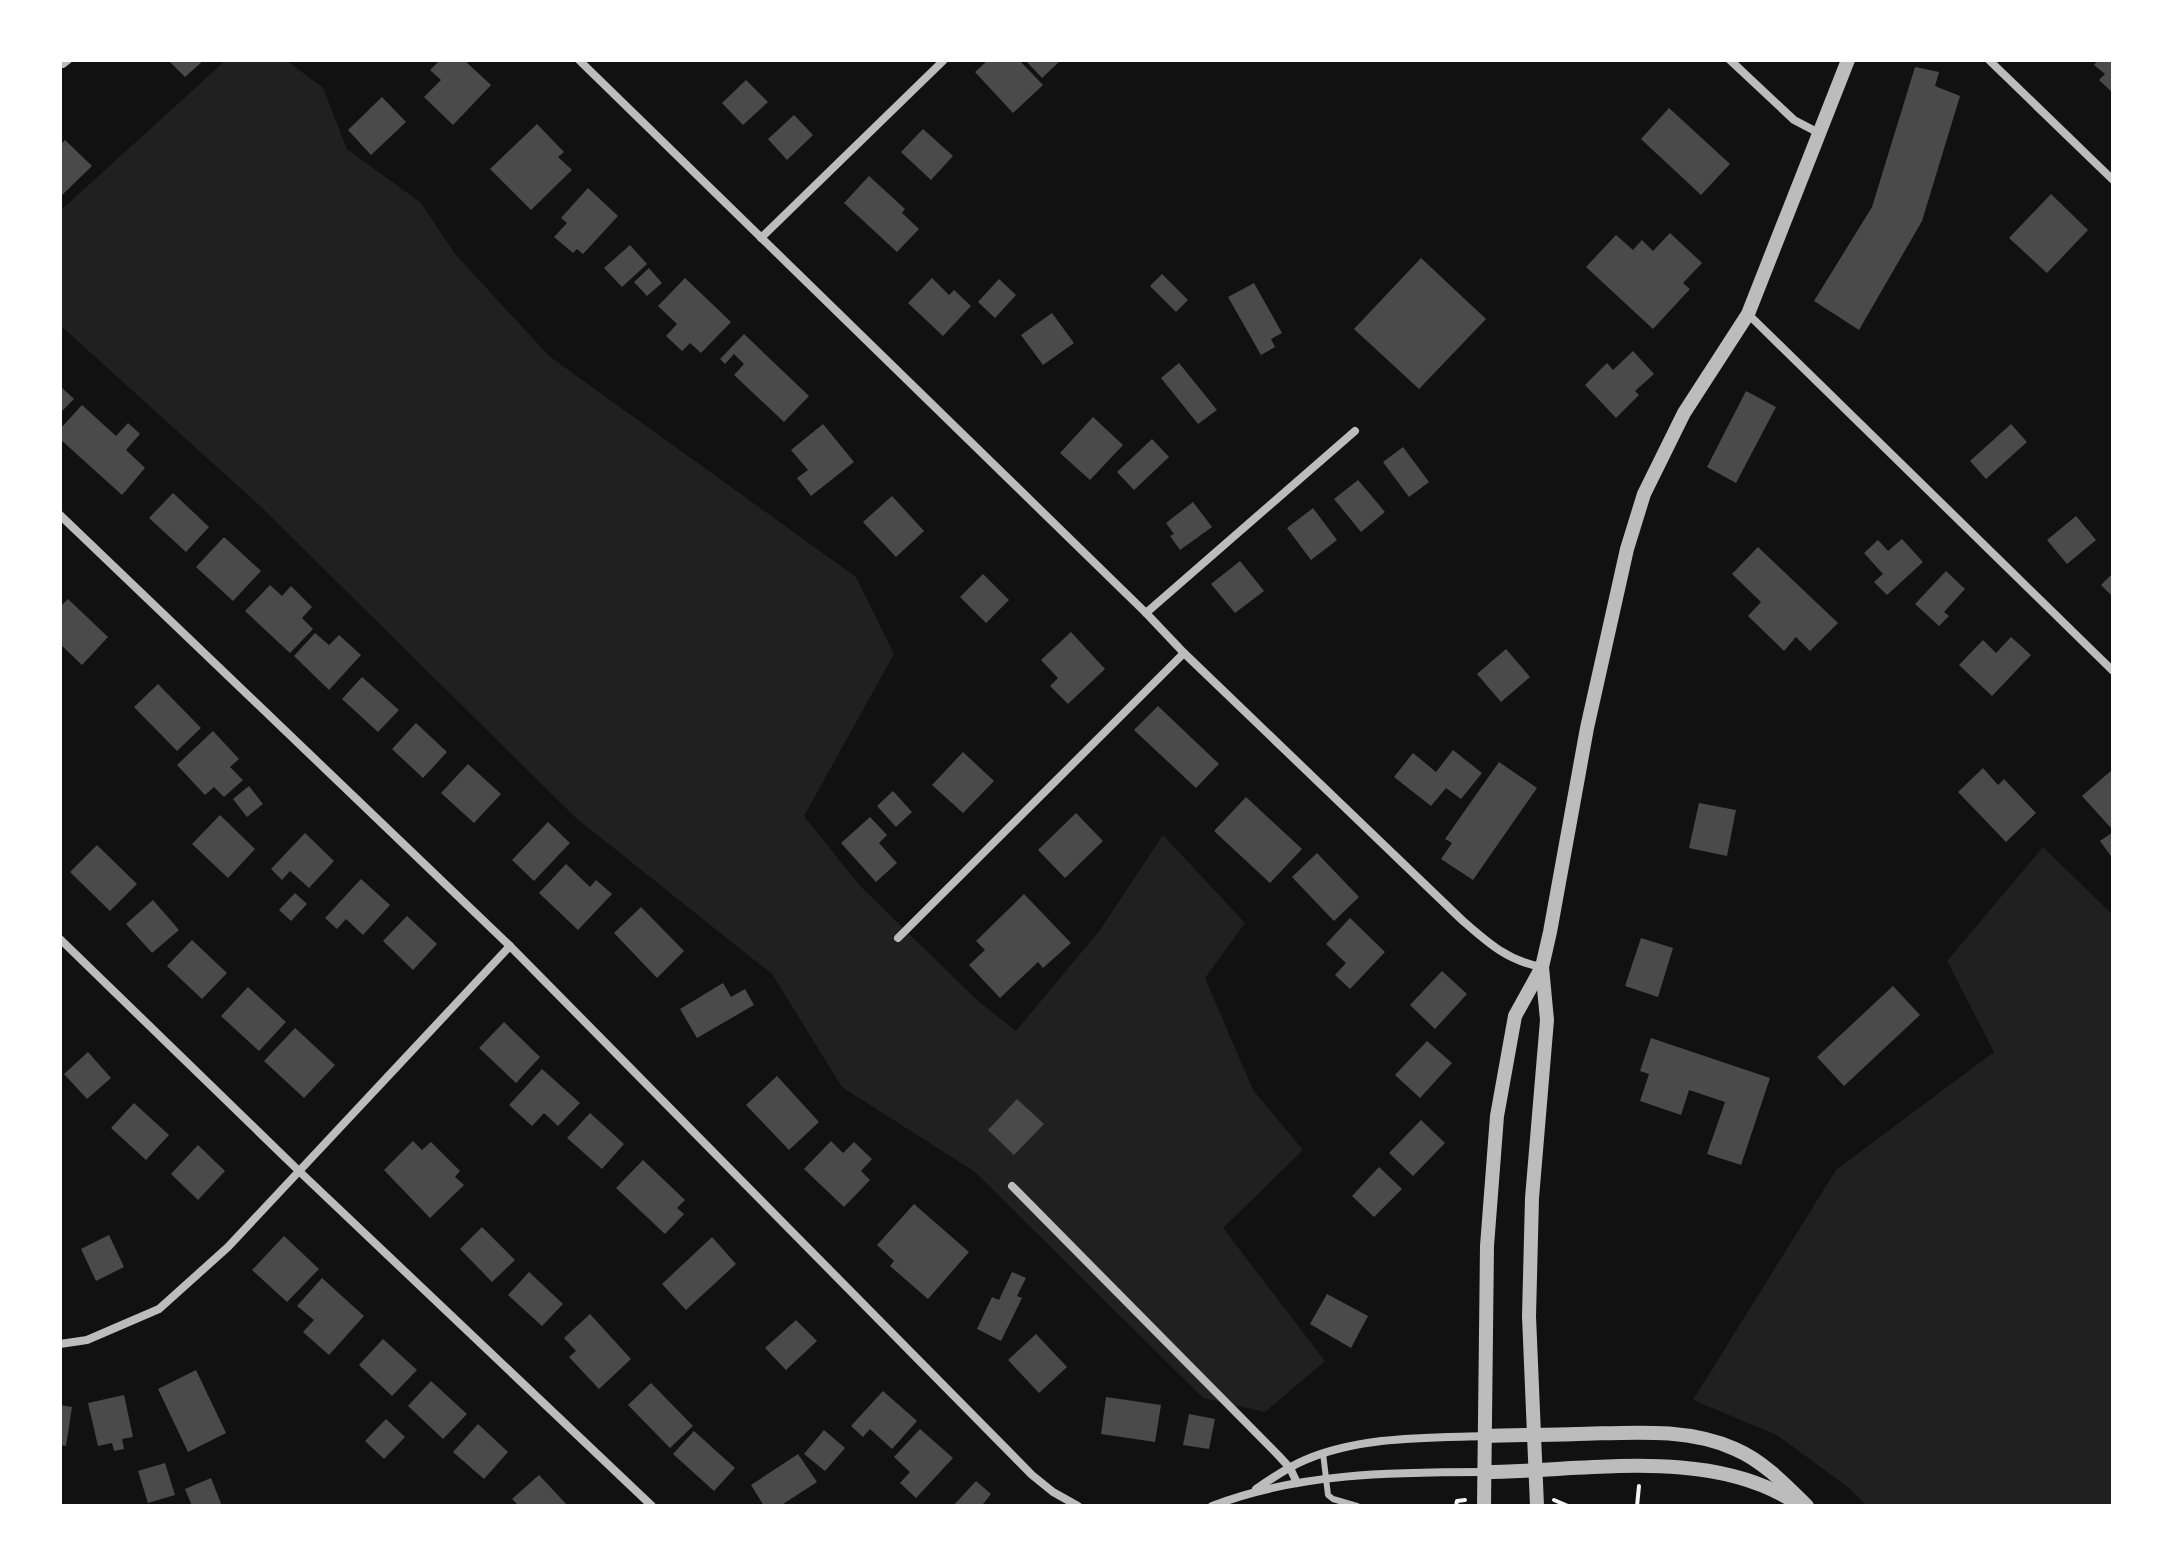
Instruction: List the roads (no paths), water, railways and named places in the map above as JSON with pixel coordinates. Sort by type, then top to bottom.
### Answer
[{"type":"street","points":[[579,60],[1184,653],[1463,921],[1504,955],[1542,967]]},
{"type":"street","points":[[761,238],[944,60]]},
{"type":"street","points":[[1730,60],[1794,120],[1817,132]]},
{"type":"street","points":[[1537,1506],[1529,1316],[1532,1198],[1547,1020],[1542,967],[1587,728],[1627,549],[1640,508],[1684,413],[1748,314],[1817,132],[1848,60]]},
{"type":"street","points":[[1989,60],[2113,180]]},
{"type":"street","points":[[1748,314],[2113,671]]},
{"type":"street","points":[[1146,613],[1355,431]]},
{"type":"street","points":[[60,515],[510,946],[1032,1475],[1078,1506]]},
{"type":"street","points":[[898,938],[1184,653]]},
{"type":"street","points":[[60,939],[652,1506]]},
{"type":"street","points":[[60,1344],[87,1340],[159,1309],[228,1247],[510,946]]},
{"type":"street","points":[[1484,1506],[1487,1261],[1497,1116],[1515,1016],[1542,967]]},
{"type":"street","points":[[1012,1186],[1290,1468],[1297,1483]]},
{"type":"street","points":[[1212,1506],[1254,1490],[1323,1453],[1376,1442],[1485,1436],[1652,1433],[1710,1441],[1736,1449],[1779,1479],[1804,1506]]},
{"type":"street","points":[[1254,1490],[1408,1473],[1635,1467],[1692,1469],[1747,1479],[1804,1506]]},
{"type":"lane","points":[[1323,1453],[1330,1497],[1357,1506]]}]
